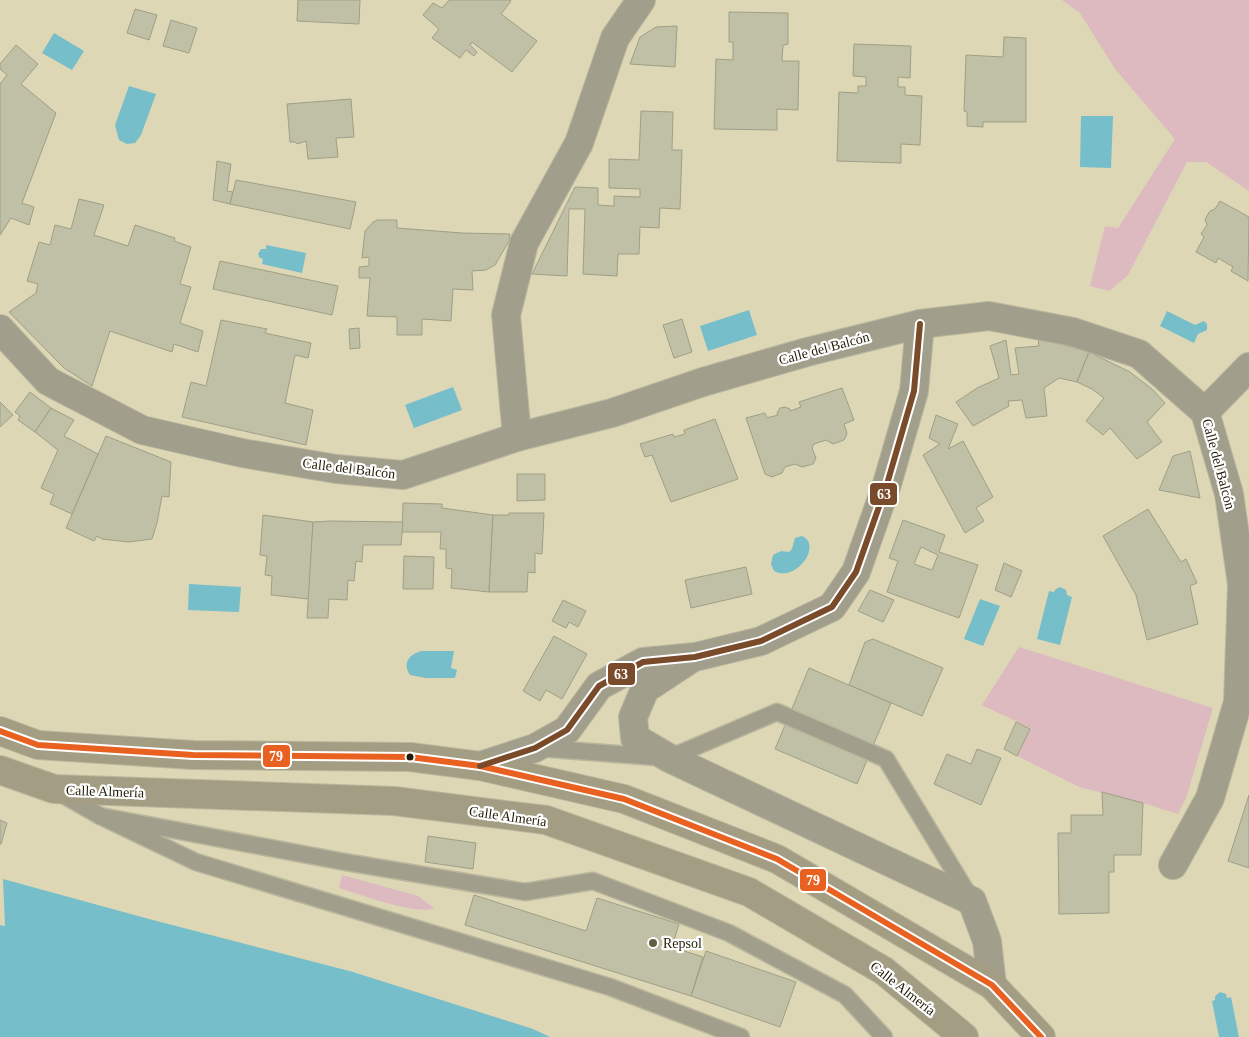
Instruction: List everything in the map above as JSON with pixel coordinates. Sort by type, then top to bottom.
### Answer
[{"type":"main road","points":[[0,731],[38,746],[193,755],[410,757],[480,766],[624,799],[777,859],[992,985],[1041,1037]]},
{"type":"main road","name":"Calle Almería","points":[[0,770],[54,790],[394,801],[546,820],[749,892],[884,971],[964,1037]]},
{"type":"street","points":[[517,437],[506,315],[524,243],[579,143],[615,38],[641,0]]},
{"type":"street","name":"Calle del Balcón","points":[[0,329],[48,381],[142,430],[242,453],[336,469],[403,475],[517,437],[612,413],[703,382],[797,354],[920,324],[989,316],[1073,332],[1139,354],[1205,412],[1229,494],[1242,584],[1238,702],[1210,798],[1173,865]]},
{"type":"street","points":[[480,766],[535,748],[567,730],[599,686],[643,662],[695,657],[760,641],[832,607],[856,572],[887,484],[914,391],[920,324]]},
{"type":"street","points":[[1205,412],[1249,367]]},
{"type":"street","points":[[695,657],[645,689],[633,717],[635,738],[669,758],[972,901],[987,941],[992,985]]},
{"type":"lane","points":[[535,748],[669,758],[777,712],[886,759],[972,901]]},
{"type":"lane","points":[[54,790],[100,816],[196,862],[610,987],[741,1037]]},
{"type":"lane","points":[[100,816],[346,862],[525,892],[593,882],[729,933],[754,946],[845,995],[884,1037]]},
{"type":"shaded area","points":[[1062,0],[1249,0],[1249,191],[1206,162],[1187,162],[1128,275],[1109,291],[1090,286],[1105,226],[1118,228],[1175,139],[1115,69],[1080,13]]},
{"type":"shaded area","points":[[1019,647],[1213,708],[1186,798],[1178,814],[1079,787],[1017,756],[1030,728],[982,705]]},
{"type":"shaded area","points":[[342,875],[418,896],[434,908],[426,910],[402,907],[339,888]]},
{"type":"water","points":[[54,33],[84,51],[72,70],[42,53]]},
{"type":"water","points":[[129,86],[156,94],[141,135],[135,143],[127,144],[119,140],[115,125]]},
{"type":"water","points":[[1081,116],[1113,116],[1111,168],[1080,167]]},
{"type":"water","points":[[266,245],[306,253],[302,273],[262,264],[263,259],[258,254],[261,249],[266,249]]},
{"type":"water","points":[[749,310],[757,335],[708,351],[700,326]]},
{"type":"water","points":[[1167,311],[1195,325],[1204,321],[1207,324],[1207,330],[1198,334],[1194,343],[1160,326]]},
{"type":"water","points":[[453,387],[462,410],[414,428],[405,405]]},
{"type":"water","points":[[802,536],[808,541],[810,547],[804,561],[791,572],[782,573],[774,571],[771,564],[773,555],[781,551],[789,552],[792,549],[795,538]]},
{"type":"water","points":[[189,584],[241,587],[239,612],[188,610]]},
{"type":"water","points":[[1060,587],[1066,590],[1067,595],[1072,597],[1060,645],[1037,639],[1049,591],[1054,592]]},
{"type":"water","points":[[980,599],[1000,606],[983,646],[964,639]]},
{"type":"water","points":[[422,651],[454,651],[451,668],[457,670],[455,678],[426,678],[410,675],[407,667],[408,660],[414,654]]},
{"type":"water","points":[[3,879],[353,972],[533,1029],[550,1037],[0,1037],[0,925],[5,926]]},
{"type":"water","points":[[1220,992],[1226,994],[1227,998],[1231,997],[1239,1037],[1219,1037],[1212,1001],[1215,1000],[1215,996]]},
{"type":"building","points":[[298,0],[360,0],[359,24],[297,21]]},
{"type":"building","points":[[449,0],[510,0],[501,14],[537,41],[512,72],[472,42],[470,45],[477,52],[474,56],[466,50],[460,58],[432,38],[439,29],[423,15],[433,3],[442,8]]},
{"type":"building","points":[[135,9],[157,15],[149,40],[127,33]]},
{"type":"building","points":[[729,12],[788,13],[788,44],[783,45],[782,61],[799,61],[798,110],[777,109],[777,130],[714,129],[716,59],[733,60],[733,42],[729,42]]},
{"type":"building","points":[[171,20],[197,28],[189,53],[163,46]]},
{"type":"building","points":[[677,26],[675,67],[630,64],[640,37],[656,27]]},
{"type":"building","points":[[1004,37],[1026,38],[1026,122],[983,122],[983,127],[967,126],[967,112],[964,111],[966,55],[1003,57]]},
{"type":"building","points":[[854,44],[911,46],[910,78],[898,77],[898,87],[905,87],[905,95],[922,96],[920,145],[901,144],[901,163],[837,161],[839,92],[858,93],[858,86],[866,86],[866,77],[853,76]]},
{"type":"building","points":[[16,45],[38,64],[21,84],[56,113],[22,203],[34,207],[29,225],[11,218],[0,235],[0,84],[7,75],[0,69],[0,64]]},
{"type":"building","points":[[351,99],[354,137],[336,138],[338,157],[308,159],[306,141],[297,144],[290,142],[287,104]]},
{"type":"building","points":[[641,111],[673,112],[672,150],[682,150],[680,209],[660,208],[659,228],[640,227],[639,254],[618,254],[617,276],[583,274],[585,209],[569,209],[567,276],[532,274],[575,187],[598,188],[598,205],[614,206],[614,196],[640,197],[640,189],[609,188],[609,159],[639,160]]},
{"type":"building","points":[[217,161],[231,164],[227,191],[233,192],[230,204],[213,200]]},
{"type":"building","points":[[236,180],[356,202],[350,229],[230,204]]},
{"type":"building","points":[[79,199],[104,205],[94,235],[128,246],[135,225],[175,238],[174,241],[191,247],[180,284],[191,287],[180,323],[203,331],[198,352],[174,344],[172,352],[110,331],[92,386],[64,368],[9,312],[36,293],[38,284],[27,281],[39,242],[50,245],[55,225],[71,229]]},
{"type":"building","points":[[1220,201],[1249,217],[1248,281],[1231,271],[1233,267],[1218,258],[1216,263],[1196,252],[1204,237],[1201,234],[1207,225],[1205,219]]},
{"type":"building","points":[[377,220],[397,220],[397,228],[462,233],[510,234],[509,241],[495,265],[486,270],[472,271],[473,290],[453,289],[451,321],[422,319],[422,335],[397,335],[397,317],[367,316],[370,278],[359,278],[359,267],[369,266],[369,257],[362,258],[365,231]]},
{"type":"building","points":[[220,261],[338,286],[332,315],[213,289]]},
{"type":"building","points":[[682,319],[692,352],[674,358],[663,325]]},
{"type":"building","points":[[221,320],[267,329],[265,333],[311,343],[308,358],[295,355],[285,403],[313,410],[306,445],[182,417],[191,382],[206,386]]},
{"type":"building","points":[[359,328],[360,348],[350,349],[349,329]]},
{"type":"building","points":[[1038,338],[1089,352],[1077,382],[1059,378],[1044,388],[1047,416],[1026,418],[1022,400],[1008,401],[1009,406],[973,426],[956,402],[977,388],[999,378],[990,346],[1006,340],[1011,375],[1019,374],[1015,348],[1039,346]]},
{"type":"building","points":[[1089,352],[1130,372],[1152,389],[1165,403],[1147,422],[1162,442],[1137,459],[1110,428],[1103,435],[1086,421],[1104,398],[1092,389],[1077,382]]},
{"type":"building","points":[[842,388],[854,420],[844,424],[847,434],[844,440],[833,444],[826,440],[814,444],[812,448],[816,458],[813,464],[802,467],[795,464],[785,467],[782,473],[772,477],[765,474],[746,418],[765,413],[767,418],[778,415],[777,413],[780,408],[785,407],[790,409],[790,411],[801,407],[799,402]]},
{"type":"building","points":[[30,392],[51,408],[35,432],[18,420],[20,416],[15,412]]},
{"type":"building","points":[[0,402],[13,415],[0,427]]},
{"type":"building","points":[[51,408],[74,420],[64,436],[98,454],[72,514],[50,504],[54,494],[41,488],[58,450],[35,432]]},
{"type":"building","points":[[936,415],[958,424],[948,449],[963,441],[993,497],[976,508],[984,521],[965,533],[923,455],[940,444],[929,438]]},
{"type":"building","points":[[715,419],[738,479],[671,502],[652,455],[645,457],[640,444],[673,434],[674,437],[685,434],[684,430]]},
{"type":"building","points":[[106,436],[171,462],[169,497],[162,496],[152,539],[129,542],[102,539],[97,536],[94,541],[66,528]]},
{"type":"building","points":[[1190,451],[1200,498],[1159,490],[1173,456]]},
{"type":"building","points":[[517,474],[545,474],[545,500],[517,501]]},
{"type":"building","points":[[403,503],[442,504],[442,508],[493,515],[489,592],[451,588],[452,569],[446,568],[446,549],[440,549],[441,532],[402,532]]},
{"type":"building","points":[[1148,509],[1181,562],[1186,559],[1197,583],[1190,586],[1198,624],[1147,640],[1136,595],[1103,536]]},
{"type":"building","points":[[509,513],[544,513],[542,554],[535,553],[535,573],[528,572],[527,592],[489,592],[493,515],[509,515]]},
{"type":"building","points":[[263,515],[313,522],[309,599],[271,595],[272,576],[265,575],[267,556],[260,555]]},
{"type":"building","points":[[903,520],[945,535],[939,552],[978,565],[959,618],[887,592],[898,561],[889,558]],"holes":[[[921,547],[938,555],[932,570],[914,564]]]},
{"type":"building","points":[[313,522],[403,522],[401,545],[363,545],[362,562],[356,561],[354,581],[348,580],[347,600],[329,599],[328,618],[307,618]]},
{"type":"building","points":[[404,556],[434,557],[433,589],[403,589]]},
{"type":"building","points":[[1004,563],[1022,571],[1011,597],[995,590]]},
{"type":"building","points":[[746,567],[752,594],[691,608],[685,580]]},
{"type":"building","points":[[870,590],[894,600],[883,622],[858,611]]},
{"type":"building","points":[[563,600],[586,611],[578,627],[569,622],[566,628],[552,621]]},
{"type":"building","points":[[554,636],[587,654],[562,699],[546,690],[540,701],[523,691]]},
{"type":"building","points":[[873,639],[943,668],[922,716],[849,685],[865,642]]},
{"type":"building","points":[[809,668],[891,703],[857,784],[775,749]]},
{"type":"building","points":[[1016,722],[1030,729],[1017,756],[1004,749]]},
{"type":"building","points":[[977,749],[1001,758],[981,805],[934,784],[947,754],[971,764]]},
{"type":"building","points":[[1102,792],[1143,803],[1141,855],[1114,855],[1114,872],[1109,872],[1109,913],[1059,914],[1058,833],[1071,833],[1071,815],[1103,815]]},
{"type":"building","points":[[1249,795],[1249,868],[1228,861]]},
{"type":"building","points":[[0,820],[7,823],[1,844],[0,844]]},
{"type":"building","points":[[428,836],[476,843],[473,869],[425,862]]},
{"type":"building","points":[[474,895],[586,931],[597,898],[679,924],[672,947],[703,957],[691,996],[465,925]]},
{"type":"building","points":[[706,951],[796,982],[780,1027],[691,996]]},
{"type":"transit line","name":"63","points":[[480,766],[535,748],[567,730],[599,686],[643,662],[695,657],[761,641],[832,607],[856,572],[887,484],[914,391],[920,324]]},
{"type":"transit line","name":"79","points":[[0,731],[38,745],[193,755],[410,757],[480,766],[624,799],[777,859],[992,985],[1041,1037]]},
{"type":"place","name":"Repsol","points":[[653,943]]}]
